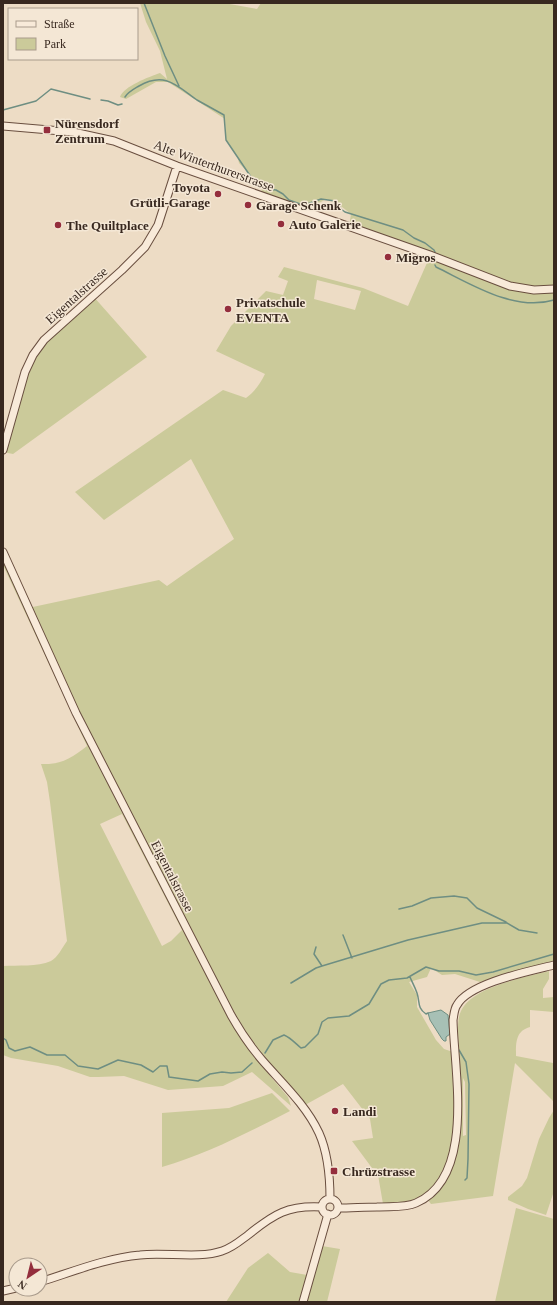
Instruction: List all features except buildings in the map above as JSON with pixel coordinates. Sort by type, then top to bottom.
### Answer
[{"type":"street","name":"Alte Winterthurerstrasse","points":[[3,126],[66,131],[114,141],[177,166],[430,255],[502,283],[526,290],[554,289]]},
{"type":"street","name":"Eigentalstrasse","points":[[3,450],[25,372],[37,349],[48,336],[122,270],[145,247],[158,225],[177,166]]},
{"type":"street","name":"Eigentalstrasse","points":[[3,552],[76,713],[240,1032],[303,1107],[319,1133],[327,1162],[330,1199]]},
{"type":"street","points":[[328,1214],[334,1213],[338,1208],[411,1205],[427,1196],[436,1188],[444,1179],[453,1151],[459,1105],[453,1020],[457,1004],[472,992],[506,977],[554,965]]},
{"type":"street","points":[[322,1207],[326,1200],[330,1199],[337,1203],[338,1208]]},
{"type":"street","points":[[48,1280],[122,1257],[159,1253],[208,1254],[223,1251],[275,1215],[297,1207],[322,1207]]},
{"type":"street","points":[[322,1207],[328,1214]]},
{"type":"street","points":[[303,1302],[328,1214]]},
{"type":"green space","points":[[140,3],[224,3],[257,9],[261,3],[554,3],[554,961],[480,982],[455,974],[442,975],[431,968],[427,977],[409,982],[417,995],[417,1007],[436,1040],[444,1049],[453,1052],[456,1105],[451,1150],[447,1168],[435,1186],[415,1201],[405,1204],[383,1204],[377,1169],[372,1168],[352,1141],[373,1138],[370,1119],[343,1084],[305,1105],[266,1060],[261,1065],[288,1097],[291,1106],[252,1072],[223,1086],[168,1090],[124,1076],[90,1077],[58,1066],[11,1058],[3,1055],[3,966],[46,963],[58,955],[67,941],[50,802],[47,782],[41,764],[55,763],[66,760],[87,746],[3,565],[3,552],[28,608],[159,580],[167,586],[234,539],[191,459],[104,520],[75,492],[223,390],[246,398],[255,390],[265,374],[216,351],[231,326],[266,291],[283,295],[288,281],[278,277],[284,267],[363,288],[408,306],[430,256],[349,227],[351,214],[337,203],[326,199],[305,211],[261,195],[262,187],[239,163],[238,158],[226,140],[225,119],[168,82],[156,82],[126,99],[120,97],[126,89],[144,79],[160,73],[167,79],[160,51],[146,22]],"holes":[[[317,280],[361,291],[355,310],[314,299]],[[122,814],[182,930],[171,941],[162,946],[100,824]]]},
{"type":"green space","points":[[93,296],[147,357],[13,454],[3,452],[25,372],[37,349]]},
{"type":"green space","points":[[549,971],[549,979],[543,989],[543,998],[554,997],[554,1012],[530,1010],[530,1027],[521,1032],[517,1038],[516,1056],[554,1062],[554,1102],[515,1063],[493,1196],[431,1204],[428,1200],[440,1189],[446,1180],[454,1162],[458,1144],[461,1086],[458,1027],[461,1011],[476,995],[487,989]],"holes":[[[463,1078],[465,1082],[466,1135],[463,1136]]]},
{"type":"green space","points":[[272,1093],[290,1111],[243,1135],[195,1156],[162,1167],[162,1113],[229,1108]]},
{"type":"green space","points":[[554,1110],[554,1191],[546,1215],[508,1200],[508,1197],[522,1186],[527,1178],[539,1139]]},
{"type":"green space","points":[[516,1208],[554,1219],[554,1302],[495,1302]]},
{"type":"green space","points":[[322,1246],[340,1249],[327,1302],[226,1302],[248,1268],[268,1253],[290,1272],[313,1276]]},
{"type":"shaded area","points":[[441,1010],[448,1015],[450,1034],[446,1037],[446,1041],[442,1039],[430,1020],[428,1013]]},
{"type":"waterway","points":[[144,3],[165,56],[179,86]]},
{"type":"waterway","points":[[125,97],[133,89],[156,80],[164,80],[177,85],[197,100],[224,115],[226,140],[255,183],[267,189],[276,190],[289,200],[300,204],[307,204],[321,199],[335,201],[345,212],[403,230],[414,238],[425,243],[435,252]]},
{"type":"waterway","points":[[3,110],[36,101],[51,89],[90,99]]},
{"type":"waterway","points":[[101,100],[118,105],[122,104]]},
{"type":"waterway","points":[[435,265],[436,267],[478,288],[508,299],[539,303],[554,300]]},
{"type":"waterway","points":[[399,909],[412,906],[431,898],[454,896],[467,898],[477,908],[506,922]]},
{"type":"waterway","points":[[291,983],[322,966],[408,940],[482,923],[507,923],[519,930],[537,933]]},
{"type":"waterway","points":[[343,935],[352,958]]},
{"type":"waterway","points":[[316,947],[314,954],[322,966]]},
{"type":"waterway","points":[[265,1053],[273,1040],[284,1035],[301,1048],[305,1047],[318,1034],[322,1022],[328,1018],[349,1016],[369,1004],[381,984],[389,980],[407,978],[426,967],[439,971],[459,971],[476,975],[493,972],[554,954]]},
{"type":"waterway","points":[[410,977],[417,993],[420,1007],[423,1012],[426,1014],[428,1013]]},
{"type":"waterway","points":[[3,1038],[6,1040],[9,1048],[15,1051],[30,1047],[47,1055],[65,1055],[78,1066],[98,1069],[118,1060],[141,1065],[153,1072],[160,1066],[167,1066],[169,1077],[198,1081],[210,1074],[222,1072],[242,1072],[252,1063]]},
{"type":"waterway","points":[[459,1050],[466,1062],[469,1084],[468,1159],[467,1178],[465,1180]]},
{"type":"place","name":"Nürensdorf Zentrum","points":[[47,130]]},
{"type":"place","name":"Toyota Grütli-Garage","points":[[218,194]]},
{"type":"place","name":"Garage Schenk","points":[[248,205]]},
{"type":"place","name":"Auto Galerie","points":[[281,224]]},
{"type":"place","name":"The Quiltplace","points":[[58,225]]},
{"type":"place","name":"Migros","points":[[388,257]]},
{"type":"place","name":"Privatschule EVENTA","points":[[228,309]]},
{"type":"place","name":"Landi","points":[[335,1111]]},
{"type":"place","name":"Chrüzstrasse","points":[[334,1171]]}]
